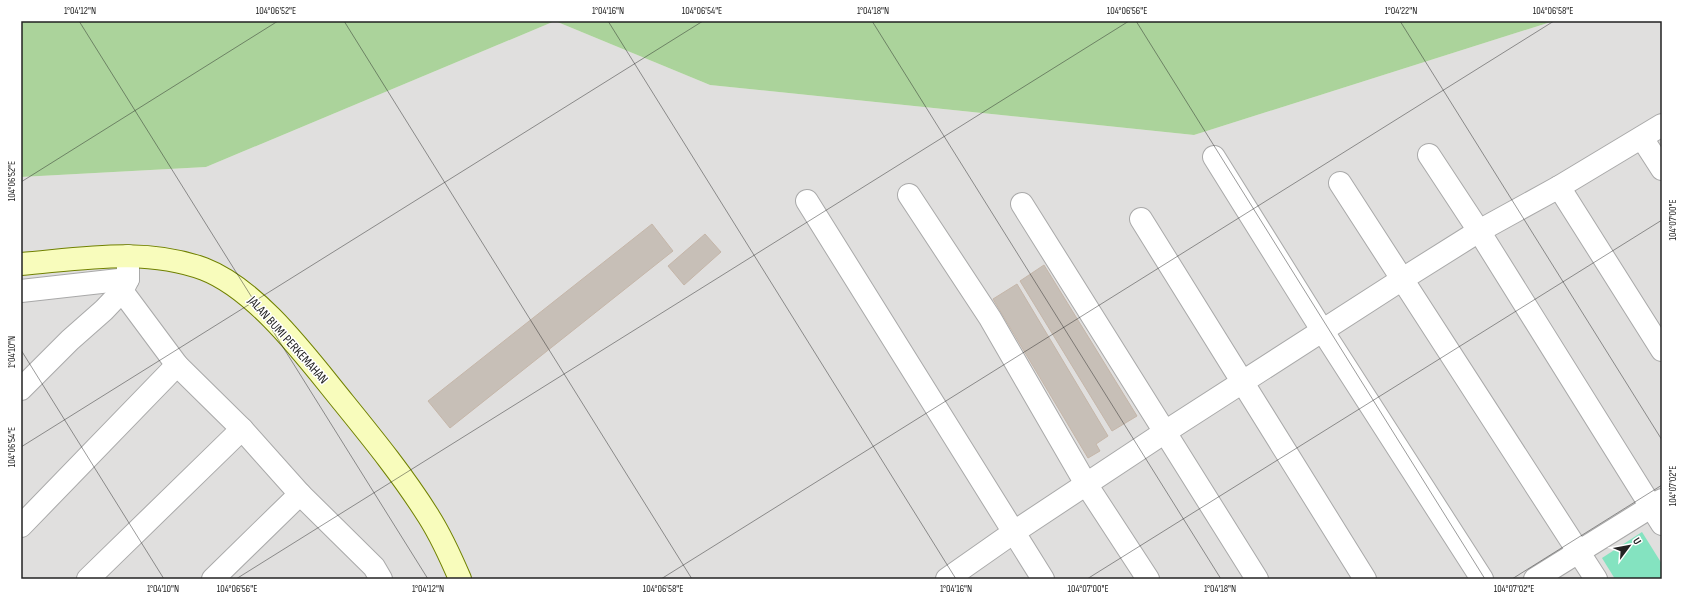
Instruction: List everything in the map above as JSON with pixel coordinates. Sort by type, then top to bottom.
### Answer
[{"type":"street","points":[[947,579],[1014,532],[1164,432],[1322,330],[1479,231],[1559,187],[1662,125]]},
{"type":"street","points":[[1642,138],[1662,169]]},
{"type":"street","points":[[1429,155],[1658,510],[1580,552],[1536,579]]},
{"type":"street","points":[[1214,157],[1322,330],[1482,579]]},
{"type":"street","points":[[1340,183],[1401,280],[1580,552],[1596,579]]},
{"type":"street","points":[[1559,187],[1662,350]]},
{"type":"street","points":[[909,195],[990,318],[1086,484],[1148,579]]},
{"type":"street","points":[[807,201],[1043,579]]},
{"type":"street","points":[[1022,204],[1257,579]]},
{"type":"street","points":[[1141,219],[1241,382],[1365,579]]},
{"type":"street","name":"JALAN BUMI PERKEMAHAN","points":[[21,264],[111,256],[128,256],[162,259],[203,269],[220,276],[253,300],[302,352],[376,443],[418,499],[444,543],[460,579]]},
{"type":"street","points":[[21,389],[70,340],[104,310],[125,285],[128,256]]},
{"type":"street","points":[[21,290],[125,285]]},
{"type":"street","points":[[125,285],[177,365],[242,429],[372,575]]},
{"type":"street","points":[[21,526],[177,365]]},
{"type":"street","points":[[88,579],[242,429]]},
{"type":"street","points":[[213,579],[300,494]]},
{"type":"shaded area","points":[[555,21],[710,85],[1194,135],[1554,21],[1662,21],[1662,579],[21,579],[21,177],[206,167]]},
{"type":"green space","points":[[21,21],[555,21],[206,167],[21,177]]},
{"type":"green space","points":[[555,21],[1554,21],[1194,135],[710,85]]},
{"type":"green space","points":[[1642,532],[1662,564],[1662,579],[1615,579],[1602,558]]},
{"type":"building","points":[[652,224],[673,251],[450,428],[428,401]]},
{"type":"building","points":[[705,234],[721,252],[684,285],[668,266]]},
{"type":"building","points":[[1044,265],[1137,416],[1112,431],[1020,281]]},
{"type":"building","points":[[1017,284],[1108,436],[1096,444],[1100,451],[1088,458],[993,299]]}]
